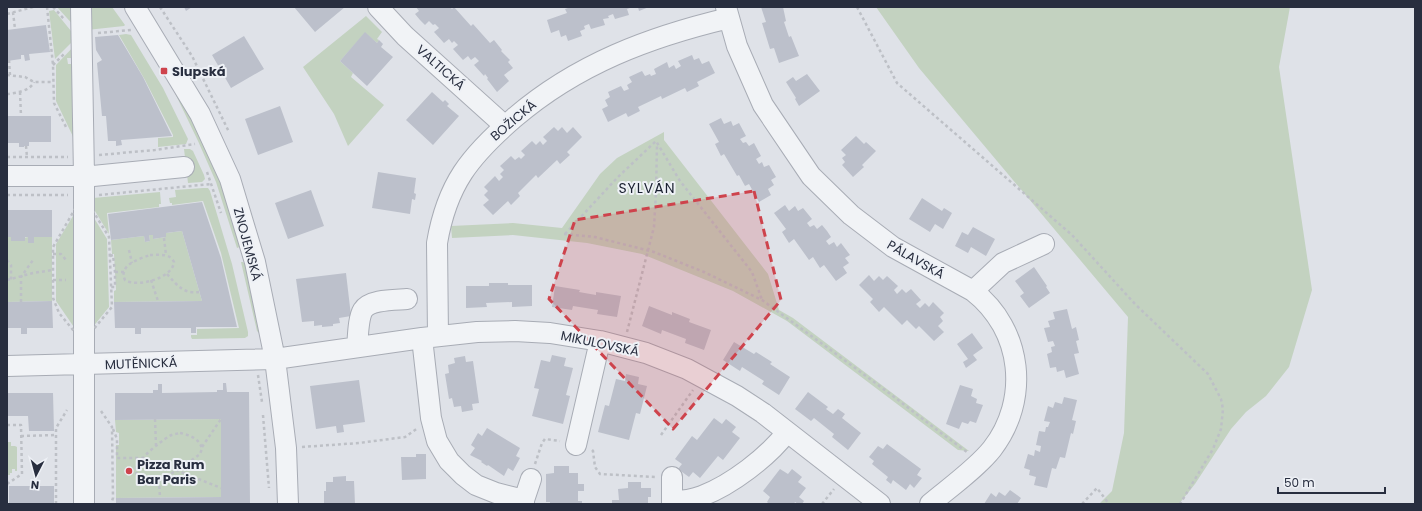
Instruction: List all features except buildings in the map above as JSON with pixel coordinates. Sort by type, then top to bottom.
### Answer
[{"type":"street","points":[[81,7],[84,176],[84,504]]},
{"type":"street","name":"VALTICKÁ","points":[[378,7],[405,36],[505,126]]},
{"type":"street","name":"BOŽICKÁ","points":[[524,502],[476,485],[449,461],[437,441],[431,418],[430,337],[437,244],[444,210],[455,186],[465,169],[478,152],[505,126],[546,92],[607,58],[727,12]]},
{"type":"street","name":"PÁLAVSKÁ","points":[[727,12],[737,46],[763,105],[811,176],[851,215],[893,247],[973,291],[982,298],[1000,321],[1006,332],[1013,350],[1017,387],[1009,420],[1002,435],[991,450],[930,504]]},
{"type":"street","name":"ZNOJEMSKÁ","points":[[132,16],[200,114],[230,179],[255,262],[265,360],[297,449],[288,504]]},
{"type":"street","points":[[7,176],[84,176],[184,167]]},
{"type":"street","points":[[973,291],[1003,263],[1044,244]]},
{"type":"street","points":[[357,347],[360,319],[363,310],[375,302],[407,299]]},
{"type":"street","name":"MIKULOVSKÁ","points":[[265,360],[477,332],[515,331],[550,333],[600,340],[646,353],[701,376],[737,396],[763,413],[880,504]]},
{"type":"street","points":[[576,445],[600,340]]},
{"type":"street","name":"MUTĚNICKÁ","points":[[7,366],[265,360]]},
{"type":"street","points":[[672,477],[672,503],[701,496],[720,487],[767,455],[787,432]]},
{"type":"street","points":[[524,502],[531,479]]},
{"type":"path","points":[[7,14],[33,7]]},
{"type":"path","points":[[47,7],[53,65],[54,103],[68,131]]},
{"type":"path","points":[[858,7],[897,83],[1072,235],[1135,304],[1208,374],[1221,399],[1223,409],[1221,429],[1213,449],[1180,504]]},
{"type":"path","points":[[13,12],[15,29]]},
{"type":"path","points":[[132,16],[135,36]]},
{"type":"path","points":[[53,65],[59,59]]},
{"type":"path","points":[[8,60],[8,75],[25,77],[34,82],[53,82]]},
{"type":"path","points":[[7,94],[20,92],[31,87],[34,82]]},
{"type":"path","points":[[20,92],[21,116]]},
{"type":"path","points":[[194,140],[195,144]]},
{"type":"path","points":[[657,143],[656,141],[618,177],[564,234],[595,237],[648,250],[704,272],[762,300],[970,454]]},
{"type":"path","points":[[623,346],[655,220],[657,143]]},
{"type":"path","points":[[657,143],[680,181],[752,272],[762,300]]},
{"type":"path","points":[[26,146],[27,157]]},
{"type":"path","points":[[206,171],[222,218]]},
{"type":"path","points":[[164,238],[166,256]]},
{"type":"path","points":[[129,250],[132,263]]},
{"type":"path","points":[[53,254],[59,254]]},
{"type":"path","points":[[110,256],[113,255],[115,272],[115,287],[111,287]]},
{"type":"path","points":[[150,255],[166,256],[173,259],[174,262],[172,269],[167,274],[151,280],[132,284],[125,280],[124,272],[132,263],[150,255]]},
{"type":"path","points":[[7,260],[11,266],[9,280],[33,273],[53,270]]},
{"type":"path","points":[[21,302],[21,277],[32,260]]},
{"type":"path","points":[[115,272],[124,272]]},
{"type":"path","points":[[167,274],[183,290],[199,292]]},
{"type":"path","points":[[53,280],[62,280]]},
{"type":"path","points":[[151,280],[158,301]]},
{"type":"path","points":[[262,407],[265,360]]},
{"type":"path","points":[[661,435],[695,388],[688,385]]},
{"type":"path","points":[[263,413],[269,490]]},
{"type":"path","points":[[297,449],[405,437],[431,418]]},
{"type":"path","points":[[202,448],[201,444],[196,439],[186,434],[180,433],[169,436],[156,446],[136,467],[138,478],[146,482],[159,480],[200,454],[202,448],[221,419]]},
{"type":"path","points":[[155,420],[156,446]]},
{"type":"path","points":[[7,425],[21,425],[22,474],[7,484]]},
{"type":"path","points":[[112,427],[117,439],[118,458],[144,458]]},
{"type":"path","points":[[21,436],[56,435]]},
{"type":"path","points":[[531,479],[542,443],[545,439],[589,448],[593,451],[596,467],[600,474],[672,477]]},
{"type":"path","points":[[176,470],[221,488]]},
{"type":"path","points":[[159,480],[160,498]]},
{"type":"path","points":[[822,504],[837,486]]},
{"type":"path","points":[[1082,504],[1097,488],[1109,504]]},
{"type":"path","points":[[111,504],[113,498]]},
{"type":"highlighted area","points":[[754,191],[781,300],[673,429],[549,299],[575,220]]},
{"type":"green space","points":[[57,7],[75,7],[76,28]]},
{"type":"green space","points":[[86,7],[112,7],[125,25],[87,30]]},
{"type":"green space","points":[[876,7],[1290,7],[1279,67],[1312,290],[1289,367],[1266,396],[1246,412],[1231,429],[1195,484],[1179,504],[1099,504],[1112,491],[1124,433],[1128,317],[919,68]]},
{"type":"green space","points":[[54,10],[71,31],[71,43],[55,59],[49,11]]},
{"type":"green space","points":[[366,16],[382,32],[377,39],[379,40],[377,43],[365,33],[340,61],[353,73],[351,77],[384,105],[348,146],[334,114],[303,67]]},
{"type":"green space","points":[[119,35],[131,35],[163,88],[188,139],[186,144],[158,147],[158,138],[173,137],[173,135],[145,80]]},
{"type":"green space","points":[[76,44],[76,58],[67,58],[68,64],[76,64],[78,147],[56,101],[56,65]]},
{"type":"green space","points":[[173,89],[185,102],[221,181],[242,246],[237,248],[216,182]]},
{"type":"green space","points":[[664,132],[664,140],[768,274],[779,310],[793,318],[969,451],[958,450],[787,321],[733,291],[642,254],[587,243],[513,235],[452,238],[451,226],[513,223],[562,228],[600,174],[617,158]]},
{"type":"green space","points":[[184,149],[190,149],[193,151],[204,175],[205,179],[202,182],[188,183]]},
{"type":"green space","points":[[208,188],[210,191],[232,264],[248,332],[248,336],[245,338],[192,339],[191,337],[191,335],[197,335],[197,329],[239,328],[221,253],[203,201],[172,205],[172,203],[170,203],[169,198],[176,197],[175,190]]},
{"type":"green space","points":[[160,192],[161,204],[159,204],[159,207],[107,213],[109,234],[90,203],[93,198]]},
{"type":"green space","points":[[89,210],[107,239],[109,307],[88,333]]},
{"type":"green space","points":[[76,211],[78,333],[56,301],[56,244]]},
{"type":"green space","points":[[182,231],[202,301],[114,302],[114,291],[116,290],[114,254],[112,254],[111,240],[144,236],[145,242],[150,241],[149,235],[153,235],[153,239],[166,237],[166,233]]},
{"type":"green space","points":[[7,237],[11,237],[11,241],[28,237],[28,243],[34,243],[34,237],[52,237],[52,301],[7,302]]},
{"type":"green space","points":[[241,262],[246,265],[260,334],[257,331]]},
{"type":"green space","points":[[221,419],[221,497],[116,498],[116,445],[119,445],[119,433],[116,432],[115,420]]},
{"type":"green space","points":[[7,442],[11,442],[11,446],[17,447],[17,471],[12,469],[12,473],[8,475],[7,478]]},
{"type":"place","name":"Slupská","points":[[164,71]]},
{"type":"place","name":"Pizza Rum Bar Paris","points":[[129,471]]},
{"type":"district","name":"SYLVÁN","points":[[647,188]]}]
